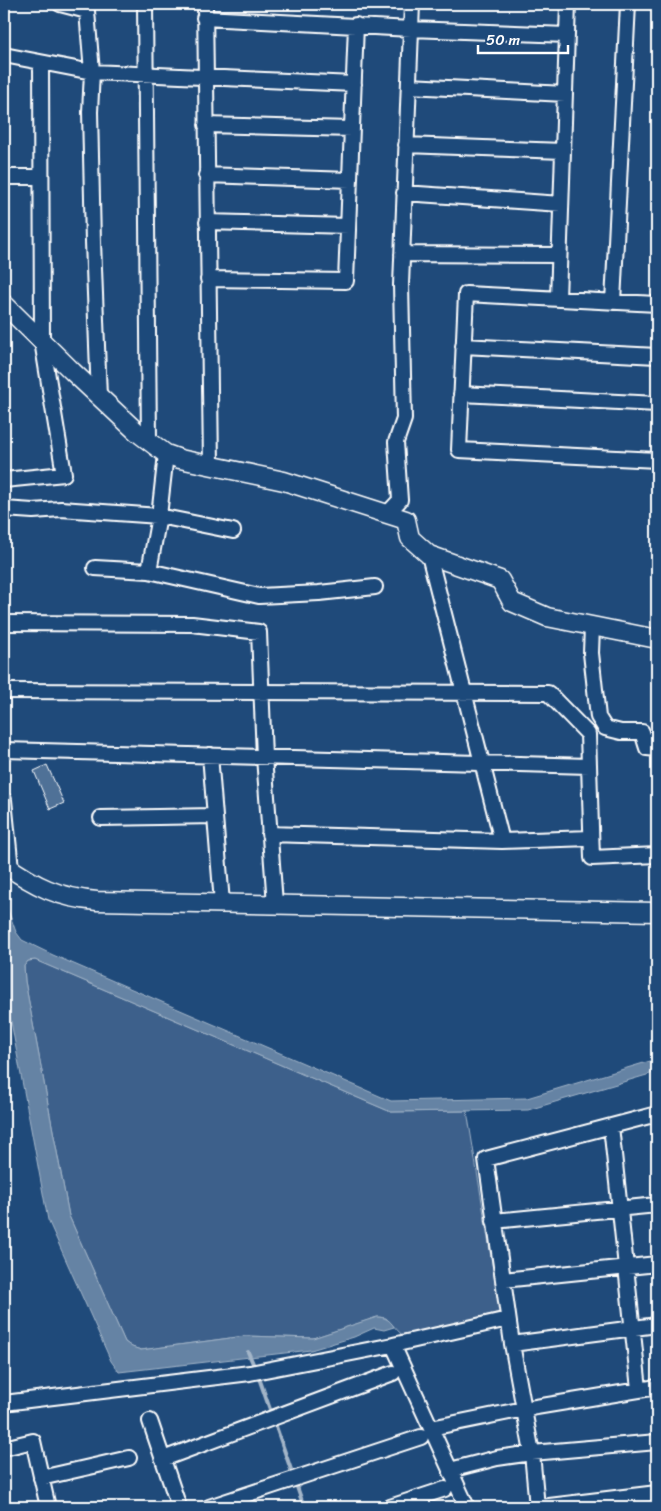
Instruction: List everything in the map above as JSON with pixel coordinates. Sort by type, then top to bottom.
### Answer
[{"type":"street","points":[[60,4],[87,11],[92,72],[90,122],[99,397]]},
{"type":"street","points":[[145,4],[149,441]]},
{"type":"street","points":[[205,4],[211,466]]},
{"type":"street","points":[[388,514],[400,500],[396,442],[404,419],[400,285],[412,4]]},
{"type":"street","points":[[558,299],[568,4]]},
{"type":"street","points":[[613,302],[628,4]]},
{"type":"street","points":[[204,18],[567,35]]},
{"type":"street","points":[[208,279],[346,281],[356,25]]},
{"type":"street","points":[[4,55],[92,72],[146,76],[205,76],[354,84]]},
{"type":"street","points":[[4,480],[64,474],[42,341],[41,63]]},
{"type":"street","points":[[409,86],[565,94]]},
{"type":"street","points":[[206,125],[352,129]]},
{"type":"street","points":[[406,145],[563,151]]},
{"type":"street","points":[[206,175],[350,180]]},
{"type":"street","points":[[4,177],[41,177]]},
{"type":"street","points":[[404,193],[561,204]]},
{"type":"street","points":[[207,222],[348,226]]},
{"type":"street","points":[[402,254],[560,255]]},
{"type":"street","points":[[657,304],[466,294],[458,450],[657,460]]},
{"type":"street","points":[[4,304],[99,397],[166,454],[211,466],[284,481],[406,520],[410,538],[428,555],[500,580],[512,602],[547,617],[657,640]]},
{"type":"street","points":[[463,346],[657,356]]},
{"type":"street","points":[[461,394],[657,404]]},
{"type":"street","points":[[149,572],[159,516],[166,454]]},
{"type":"street","points":[[4,509],[61,509],[159,516],[233,531]]},
{"type":"street","points":[[428,555],[502,841]]},
{"type":"street","points":[[95,568],[149,572],[259,596],[319,593],[375,587]]},
{"type":"street","points":[[4,623],[192,624],[259,632],[264,757],[275,904]]},
{"type":"street","points":[[592,626],[591,653],[598,717],[605,728],[621,732],[642,732],[647,748],[657,749]]},
{"type":"street","points":[[4,691],[548,693],[588,734],[592,858],[657,855]]},
{"type":"street","points":[[4,750],[589,766]]},
{"type":"street","points":[[210,755],[222,903]]},
{"type":"street","points":[[4,800],[7,867],[26,880],[46,890],[84,900],[657,912]]},
{"type":"street","points":[[101,818],[215,816]]},
{"type":"street","points":[[270,834],[502,841],[591,838]]},
{"type":"street","points":[[657,1114],[486,1159],[508,1319],[532,1453],[539,1507],[657,1493]]},
{"type":"street","points":[[611,1126],[639,1389]]},
{"type":"street","points":[[494,1221],[657,1205]]},
{"type":"street","points":[[503,1280],[657,1264]]},
{"type":"street","points":[[4,1403],[250,1373],[393,1345],[508,1319]]},
{"type":"street","points":[[512,1344],[657,1325]]},
{"type":"street","points":[[393,1345],[426,1433],[450,1470],[466,1507]]},
{"type":"street","points":[[163,1459],[393,1373]]},
{"type":"street","points":[[209,1507],[426,1433],[524,1409],[657,1387]]},
{"type":"street","points":[[150,1421],[179,1507]]},
{"type":"street","points":[[4,1448],[33,1442],[48,1507]]},
{"type":"street","points":[[450,1470],[498,1458],[532,1453],[657,1442]]},
{"type":"street","points":[[41,1478],[129,1458]]},
{"type":"street","points":[[390,1507],[445,1489]]},
{"type":"shaded area","points":[[4,899],[16,932],[22,940],[391,1101],[527,1098],[657,1059],[657,1072],[528,1110],[391,1112],[35,960],[28,961],[24,966],[25,981],[69,1216],[125,1342],[141,1350],[245,1336],[313,1338],[377,1317],[387,1319],[394,1327],[384,1330],[374,1328],[354,1337],[311,1350],[119,1372],[111,1361],[48,1220],[4,984]]},
{"type":"shaded area","points":[[35,960],[391,1112],[467,1111],[500,1312],[403,1336],[386,1318],[378,1317],[313,1338],[245,1336],[141,1350],[125,1342],[69,1216],[25,981],[24,966],[28,961]]},
{"type":"building","points":[[47,765],[64,803],[50,809],[34,771]]},
{"type":"waterway","points":[[248,1352],[255,1368]]},
{"type":"waterway","points":[[258,1375],[304,1507]]}]
